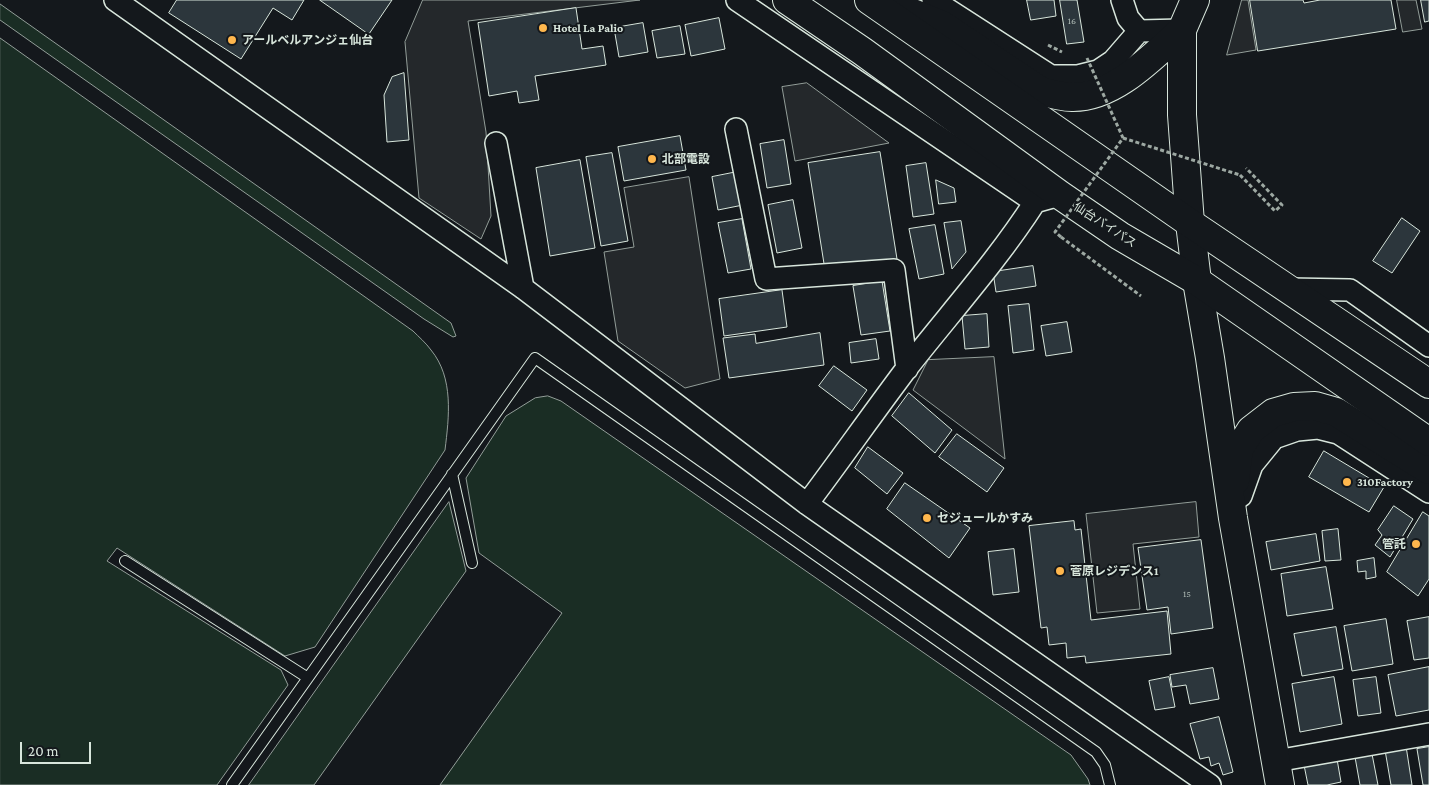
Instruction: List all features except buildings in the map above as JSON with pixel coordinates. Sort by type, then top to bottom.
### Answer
[{"type":"main road","name":"仙台バイパス","points":[[787,0],[862,51],[1048,198],[1120,236],[1197,281],[1429,442]]},
{"type":"main road","points":[[869,0],[1190,223],[1429,384]]},
{"type":"main road","points":[[881,0],[942,25],[1041,91],[1058,96],[1074,97],[1098,92],[1116,84],[1137,71],[1182,30]]},
{"type":"main road","points":[[1195,0],[1182,30],[1182,115],[1190,223],[1233,518],[1278,773]]},
{"type":"main road","points":[[1233,518],[1239,449],[1251,430],[1273,413],[1282,410],[1315,406],[1336,412],[1429,470]]},
{"type":"street","points":[[115,0],[523,288],[807,504],[1210,785]]},
{"type":"street","points":[[737,0],[1048,198],[1020,225],[907,369],[807,504]]},
{"type":"street","points":[[933,0],[1051,76],[1078,76],[1098,71],[1112,61],[1139,31],[1182,30]]},
{"type":"street","points":[[1122,0],[1128,18],[1139,31]]},
{"type":"street","points":[[736,129],[766,279],[894,270],[907,369]]},
{"type":"street","points":[[496,143],[523,288]]},
{"type":"street","points":[[1288,289],[1350,290],[1429,346]]},
{"type":"street","points":[[1233,518],[1252,465],[1274,438],[1297,430],[1310,428],[1338,433],[1429,492]]},
{"type":"street","points":[[1278,773],[1429,734]]},
{"type":"lane","points":[[232,785],[535,358],[1096,752],[1105,765],[1110,785]]},
{"type":"lane","points":[[452,474],[472,563]]},
{"type":"lane","points":[[125,561],[308,678]]},
{"type":"path","points":[[1087,58],[1123,138],[1240,175],[1275,211],[1282,205],[1246,168]]},
{"type":"path","points":[[1123,138],[1055,232],[1141,296]]},
{"type":"green space","points":[[0,4],[451,323],[456,336],[453,337],[424,319],[0,20]]},
{"type":"green space","points":[[0,38],[413,331],[425,342],[438,361],[447,385],[448,424],[445,450],[315,647],[285,656],[117,548],[107,561],[281,670],[288,685],[217,785],[0,785]]},
{"type":"green space","points":[[548,396],[561,401],[1071,755],[1088,779],[1090,785],[440,785],[562,613],[479,553],[466,478],[506,416],[535,398]]},
{"type":"green space","points":[[449,502],[466,571],[314,785],[249,785]]},
{"type":"shaded area","points":[[423,0],[640,0],[468,21],[486,132],[491,216],[481,239],[419,198],[405,42]]},
{"type":"shaded area","points":[[1242,0],[1248,0],[1256,50],[1227,55]]},
{"type":"shaded area","points":[[1397,0],[1416,0],[1422,29],[1403,32]]},
{"type":"shaded area","points":[[807,83],[889,143],[795,161],[782,87]]},
{"type":"shaded area","points":[[689,177],[720,379],[685,388],[618,341],[604,252],[634,247],[624,188]]},
{"type":"shaded area","points":[[994,357],[1005,459],[913,390],[928,360]]},
{"type":"shaded area","points":[[1196,502],[1199,537],[1133,544],[1140,609],[1097,613],[1086,514]]},
{"type":"place","name":"Hotel La Palio","points":[[543,28]]},
{"type":"place","name":"アールベルアンジェ仙台","points":[[232,40]]},
{"type":"place","name":"北部電設","points":[[652,159]]},
{"type":"place","name":"310Factory","points":[[1347,482]]},
{"type":"place","name":"セジュールかすみ","points":[[927,518]]},
{"type":"place","name":"管託","points":[[1416,544]]},
{"type":"place","name":"菅原レジデンス1","points":[[1060,571]]}]
